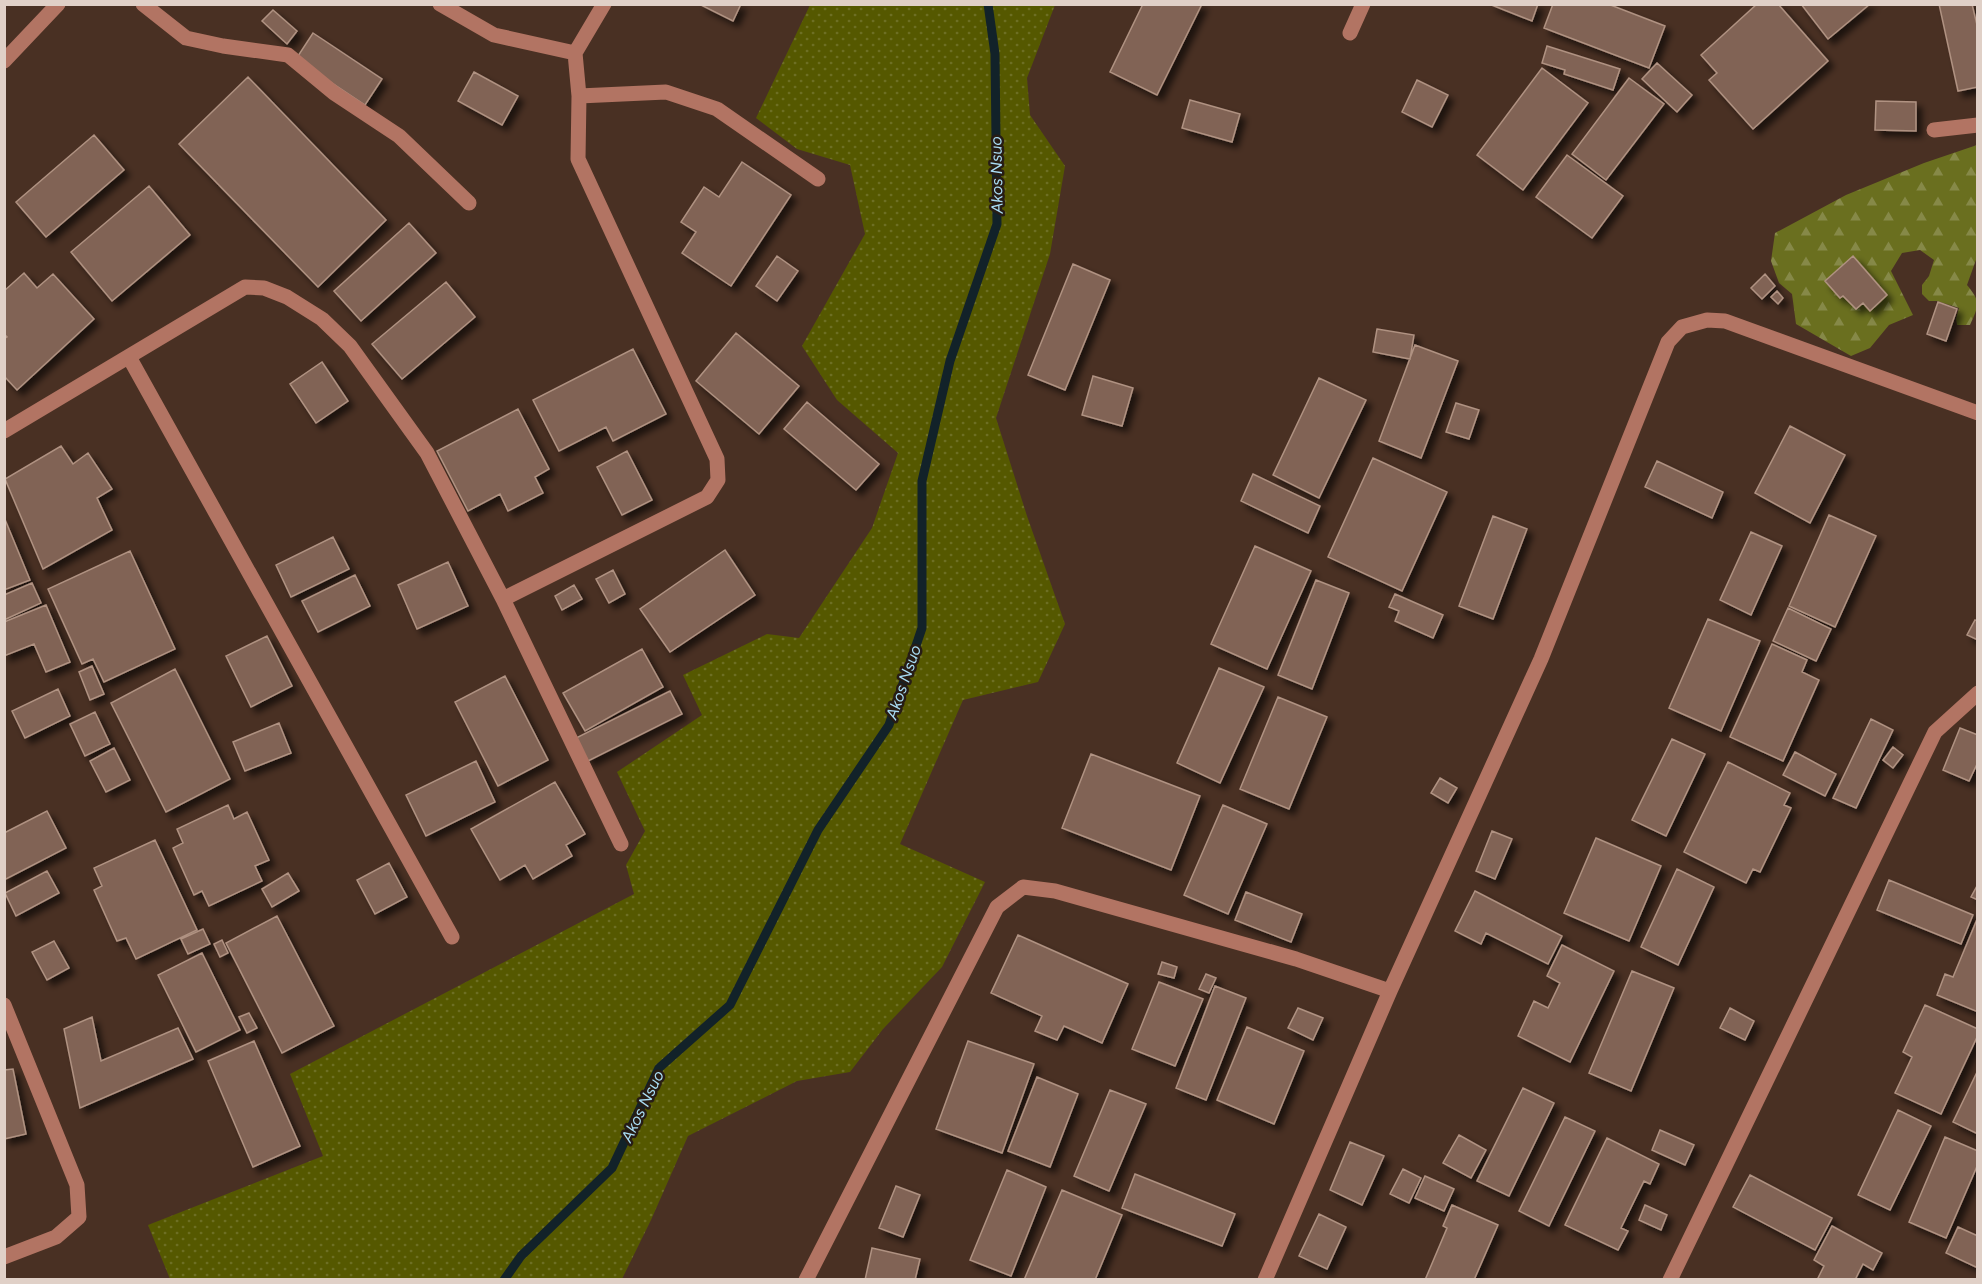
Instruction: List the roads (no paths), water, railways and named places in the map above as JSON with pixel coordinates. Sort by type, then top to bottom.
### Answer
[{"type":"street","points":[[4,61],[58,4]]},
{"type":"street","points":[[143,4],[186,38],[223,46],[288,55],[334,93],[399,136],[469,204]]},
{"type":"street","points":[[440,4],[494,35],[575,53]]},
{"type":"street","points":[[503,599],[707,497],[718,480],[717,459],[578,159],[579,96],[575,53],[604,4]]},
{"type":"street","points":[[1350,33],[1363,4]]},
{"type":"street","points":[[579,96],[666,92],[717,109],[818,180]]},
{"type":"street","points":[[1934,130],[1977,125]]},
{"type":"street","points":[[4,431],[245,287],[264,288],[287,297],[322,319],[350,346],[427,453],[503,599],[621,843]]},
{"type":"street","points":[[1265,1280],[1390,991],[1541,659],[1668,342],[1682,327],[1707,320],[1725,321],[1977,413]]},
{"type":"street","points":[[129,357],[452,937]]},
{"type":"street","points":[[1670,1280],[1935,732],[1977,693]]},
{"type":"street","points":[[806,1280],[997,907],[1023,887],[1055,891],[1284,955],[1390,991]]},
{"type":"street","points":[[4,1005],[77,1185],[79,1217],[56,1237],[4,1257]]},
{"type":"waterway","name":"Akos Nsuo","points":[[504,1280],[521,1256],[612,1168],[659,1068],[730,1005],[818,830],[889,725],[922,628],[922,481],[950,361],[997,224],[995,54],[988,4]]}]
